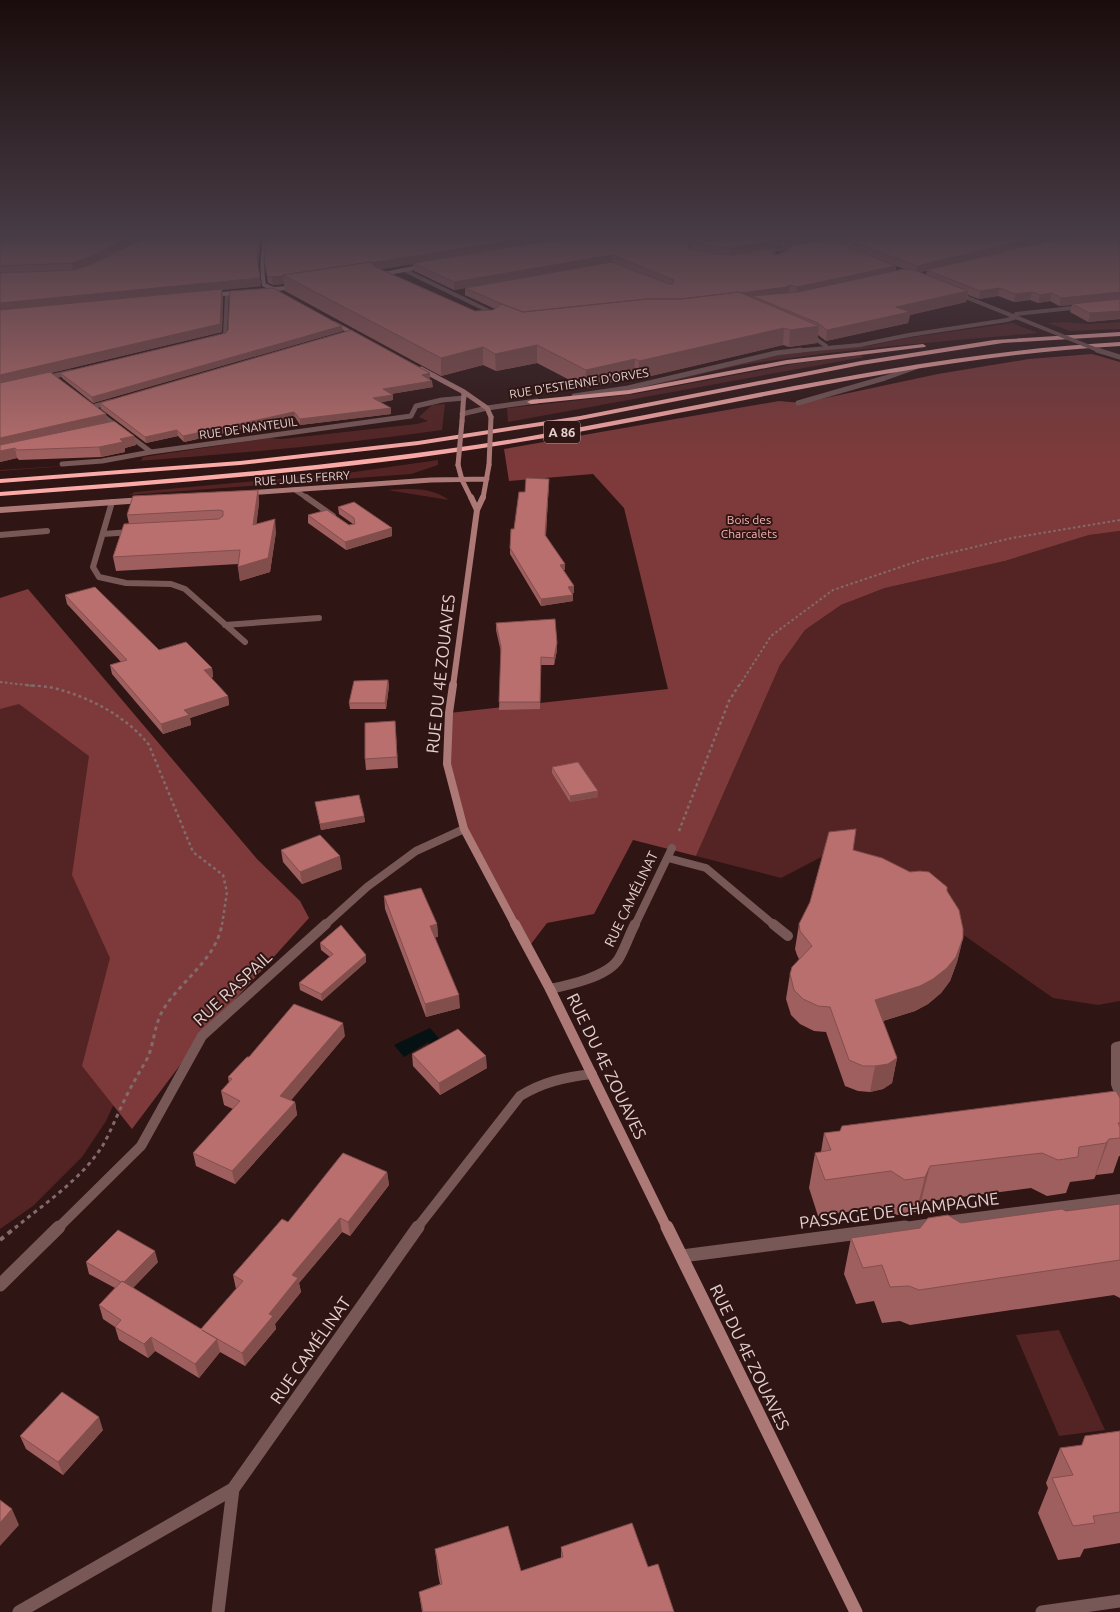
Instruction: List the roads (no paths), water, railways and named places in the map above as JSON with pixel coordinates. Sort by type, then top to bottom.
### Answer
[{"type":"highway","name":"A 86","points":[[0,481],[240,463],[418,442],[580,418],[861,363],[1001,342],[1120,334]]},
{"type":"highway","points":[[531,402],[629,392],[787,362],[945,343],[1001,342]]},
{"type":"highway","name":"A 86","points":[[0,494],[229,476],[380,460],[518,440],[919,366],[1014,352],[1120,344]]},
{"type":"main road","points":[[329,320],[365,339]]},
{"type":"main road","points":[[413,365],[464,392],[487,408]]},
{"type":"main road","points":[[464,392],[458,465],[462,480],[477,510]]},
{"type":"main road","name":"RUE DU 4E ZOUAVES","points":[[487,408],[491,417],[489,465],[484,496],[477,510],[449,713],[447,764],[464,829],[550,989],[856,1612]]},
{"type":"main road","name":"RUE JULES FERRY","points":[[244,493],[487,479]]},
{"type":"main road","points":[[0,510],[151,499]]},
{"type":"street","points":[[211,339],[225,335],[226,309]]},
{"type":"street","points":[[485,309],[502,317],[500,320]]},
{"type":"street","points":[[996,309],[1086,346],[1120,356]]},
{"type":"street","name":"RUE D'ESTIENNE D'ORVES","points":[[462,414],[487,408],[628,388],[776,353],[826,346],[860,344],[909,334],[1016,317],[1016,314],[1060,309]]},
{"type":"street","points":[[343,334],[351,332]]},
{"type":"street","points":[[808,334],[815,337],[826,346]]},
{"type":"street","points":[[798,403],[885,378],[919,366]]},
{"type":"street","points":[[38,380],[76,371]]},
{"type":"street","points":[[53,376],[59,381]]},
{"type":"street","name":"RUE DE NANTEUIL","points":[[151,452],[411,416],[416,406],[442,400],[464,398]]},
{"type":"street","points":[[92,407],[119,400]]},
{"type":"street","points":[[86,403],[151,452]]},
{"type":"street","points":[[108,428],[116,426]]},
{"type":"street","points":[[62,464],[102,461],[151,452]]},
{"type":"street","points":[[296,490],[340,520]]},
{"type":"street","points":[[112,502],[93,567],[99,577],[126,583],[171,584],[185,589],[245,642]]},
{"type":"street","points":[[0,536],[47,531]]},
{"type":"street","points":[[103,534],[142,532]]},
{"type":"street","points":[[225,625],[319,618]]},
{"type":"street","name":"RUE RASPAIL","points":[[0,1285],[141,1146],[202,1036],[367,887],[416,851],[464,829]]},
{"type":"street","name":"RUE CAMÉLINAT","points":[[550,989],[586,980],[604,972],[617,961],[672,848]]},
{"type":"street","points":[[668,858],[706,868],[788,936]]},
{"type":"street","points":[[1120,1046],[1116,1047],[1116,1084],[1120,1095]]},
{"type":"street","name":"RUE CAMÉLINAT","points":[[19,1612],[233,1489],[433,1206],[520,1096],[534,1086],[556,1078],[592,1074]]},
{"type":"street","name":"PASSAGE DE CHAMPAGNE","points":[[682,1256],[1120,1199]]},
{"type":"street","points":[[218,1612],[233,1489]]},
{"type":"street","points":[[1042,1612],[1120,1601]]},
{"type":"park label","name":"Bois des Charcalets","points":[[749,526]]}]
